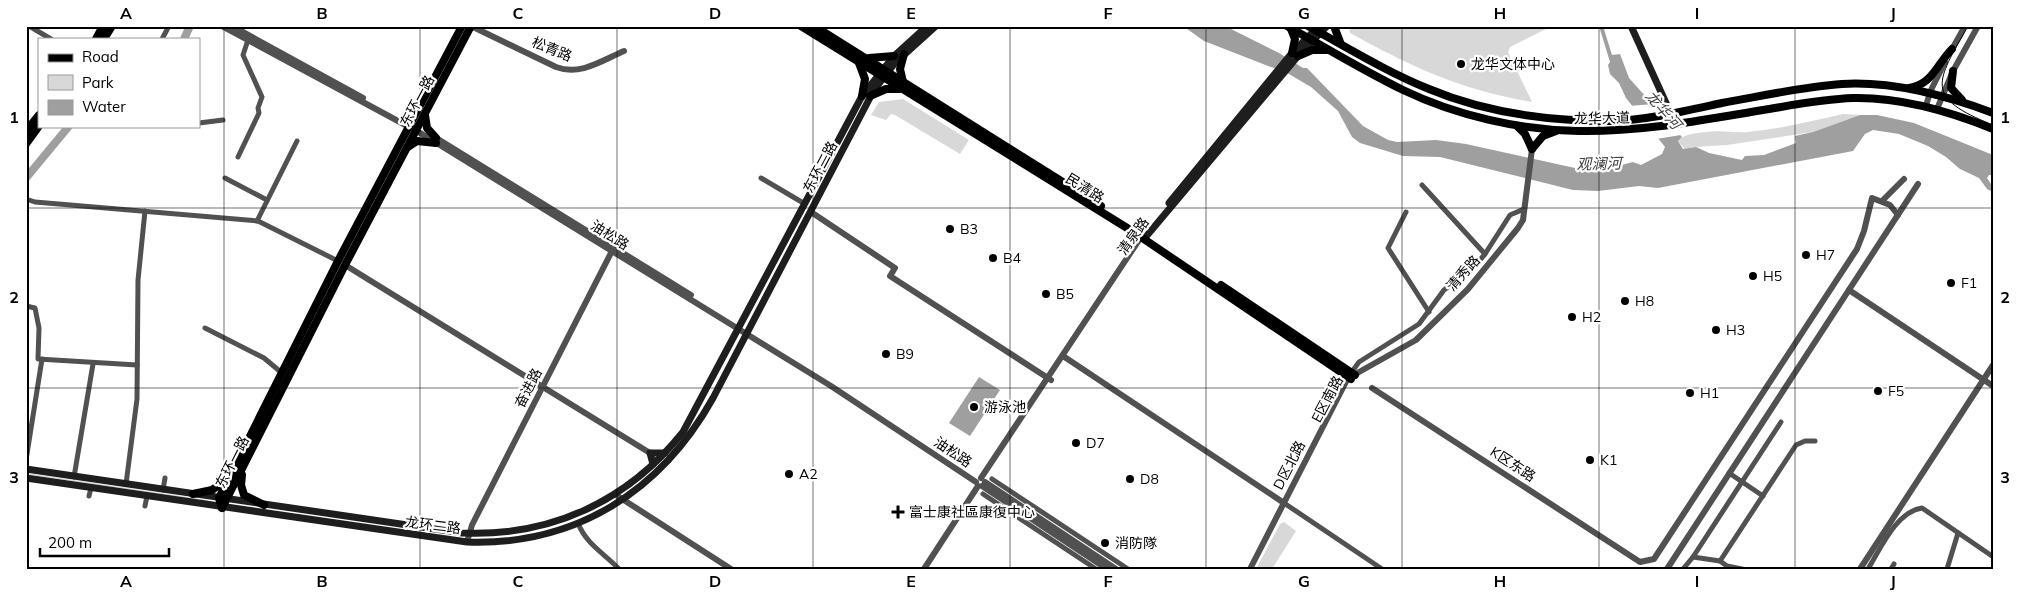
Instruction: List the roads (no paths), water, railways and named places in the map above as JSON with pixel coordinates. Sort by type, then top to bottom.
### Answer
[{"type":"main road","points":[[97,38],[103,26]]},
{"type":"main road","points":[[105,38],[112,26]]},
{"type":"main road","name":"东环一路","points":[[223,499],[244,466],[342,263],[413,127],[462,26]]},
{"type":"main road","name":"东环一路","points":[[222,508],[231,474],[282,372],[407,148],[413,127],[425,113],[471,26]]},
{"type":"main road","name":"民清路","points":[[801,26],[861,59]]},
{"type":"main road","name":"民清路","points":[[814,26],[861,59],[1144,236],[1351,376]]},
{"type":"main road","name":"东环二路","points":[[740,328],[805,204],[866,96],[894,56],[927,26]]},
{"type":"main road","name":"东环二路","points":[[883,73],[936,26]]},
{"type":"main road","name":"清泉路","points":[[1144,236],[1316,29],[1327,26]]},
{"type":"main road","points":[[1334,26],[1336,36],[1343,46]]},
{"type":"main road","points":[[1631,26],[1676,125]]},
{"type":"main road","points":[[1636,26],[1670,114]]},
{"type":"main road","points":[[1288,27],[1295,39],[1295,55],[1312,50],[1330,51]]},
{"type":"main road","name":"龙华大道","points":[[1288,27],[1330,51],[1424,99],[1486,119],[1515,124],[1558,130],[1632,130],[1676,125],[1845,98],[1926,106],[1993,129]]},
{"type":"main road","name":"龙华大道","points":[[1316,29],[1343,46],[1416,84],[1481,107],[1552,118],[1628,119],[1670,114],[1800,89],[1840,84],[1930,92],[1993,113]]},
{"type":"main road","points":[[1900,88],[1917,86],[1928,81],[1952,49]]},
{"type":"main road","points":[[894,56],[861,59],[866,96],[902,85],[900,69],[904,54]]},
{"type":"main road","points":[[1953,71],[1952,90],[1970,105]]},
{"type":"main road","name":"东环二路","points":[[747,332],[811,212],[866,96]]},
{"type":"main road","points":[[425,113],[427,128],[436,140]]},
{"type":"main road","points":[[26,131],[38,116]]},
{"type":"main road","points":[[1515,124],[1526,134],[1532,149],[1544,136],[1558,130]]},
{"type":"main road","points":[[27,141],[38,127]]},
{"type":"main road","points":[[407,148],[417,141],[436,140]]},
{"type":"main road","name":"龙环二路","points":[[26,469],[468,534],[503,533],[539,527],[572,517],[616,495],[653,464],[684,432],[740,328]]},
{"type":"main road","name":"龙环二路","points":[[26,478],[91,488],[125,496],[147,496],[467,542],[524,538],[578,523],[623,500],[666,464],[690,437],[714,398],[747,332]]},
{"type":"main road","points":[[653,464],[650,453],[664,453]]},
{"type":"main road","points":[[244,466],[241,485],[242,492],[250,499],[264,505]]},
{"type":"main road","points":[[192,494],[212,490],[231,474]]},
{"type":"street","points":[[29,26],[49,38]]},
{"type":"street","points":[[163,38],[169,26]]},
{"type":"street","name":"油松路","points":[[222,26],[413,127]]},
{"type":"street","name":"油松路","points":[[232,26],[436,140],[747,332],[980,482]]},
{"type":"street","name":"松青路","points":[[471,26],[556,67],[570,71],[582,69],[624,51]]},
{"type":"street","points":[[1926,106],[1930,92],[1965,26]]},
{"type":"street","points":[[1937,109],[1953,71],[1978,26]]},
{"type":"street","points":[[238,157],[259,113],[262,97],[261,91],[243,55],[248,40]]},
{"type":"street","points":[[200,123],[223,120]]},
{"type":"street","points":[[257,221],[297,141]]},
{"type":"street","name":"清秀路","points":[[1351,376],[1416,340],[1468,289],[1518,228],[1523,220],[1532,149]]},
{"type":"street","points":[[225,178],[267,200]]},
{"type":"street","points":[[761,178],[805,204]]},
{"type":"street","points":[[1898,215],[1890,205],[1882,201],[1904,179]]},
{"type":"street","points":[[1667,569],[1918,184]]},
{"type":"street","points":[[1422,185],[1485,254]]},
{"type":"street","name":"K区东路","points":[[1372,388],[1640,562],[1654,559],[1857,249],[1864,231],[1872,198],[1882,201]]},
{"type":"street","points":[[26,199],[35,202],[257,221],[342,263],[650,453]]},
{"type":"street","points":[[1351,376],[1359,362],[1413,328],[1430,312],[1444,290],[1470,270],[1485,254],[1510,215],[1524,209]]},
{"type":"street","points":[[126,484],[137,399],[138,280],[145,211]]},
{"type":"street","points":[[811,212],[895,268],[890,276],[1049,380]]},
{"type":"street","points":[[1406,212],[1388,248],[1430,312]]},
{"type":"street","name":"清泉路","points":[[928,567],[980,482],[1144,236]]},
{"type":"street","name":"奋进路","points":[[467,542],[468,534],[613,248]]},
{"type":"street","points":[[1849,290],[1993,386]]},
{"type":"street","points":[[26,306],[35,308],[39,328],[38,359],[93,364],[137,365]]},
{"type":"street","points":[[205,328],[264,358],[282,372]]},
{"type":"street","points":[[1064,357],[1382,569]]},
{"type":"street","points":[[26,460],[42,359]]},
{"type":"street","points":[[74,477],[93,364]]},
{"type":"street","points":[[1860,569],[1993,365]]},
{"type":"street","name":"D区北路","points":[[1250,569],[1351,376]]},
{"type":"street","points":[[1683,569],[1693,557],[1781,422]]},
{"type":"street","points":[[1720,561],[1796,444],[1814,441]]},
{"type":"street","points":[[1729,473],[1763,496]]},
{"type":"street","points":[[163,490],[165,478]]},
{"type":"street","points":[[992,479],[1128,569]]},
{"type":"street","points":[[980,482],[1107,569]]},
{"type":"street","points":[[980,482],[1116,569]]},
{"type":"street","points":[[89,496],[91,488]]},
{"type":"street","points":[[1096,569],[1030,525],[983,494],[1080,558],[1096,569]]},
{"type":"street","points":[[616,495],[731,569]]},
{"type":"street","points":[[146,506],[147,496]]},
{"type":"street","points":[[1254,569],[1285,504]]},
{"type":"street","points":[[1868,569],[1895,526],[1912,510],[1922,508],[1992,556]]},
{"type":"street","points":[[578,523],[582,534],[589,542],[619,569]]},
{"type":"street","points":[[1947,569],[1958,533]]},
{"type":"street","points":[[1693,557],[1720,561],[1727,566],[1742,569]]},
{"type":"water","points":[[1183,26],[1225,26],[1279,53],[1303,68],[1307,68],[1363,126],[1388,140],[1397,142],[1436,140],[1466,144],[1584,170],[1610,168],[1633,162],[1641,165],[1662,154],[1665,147],[1626,98],[1619,83],[1610,74],[1608,65],[1610,62],[1599,26],[1603,26],[1612,55],[1620,54],[1629,78],[1682,137],[1678,141],[1683,149],[1696,147],[1709,153],[1742,160],[1745,156],[1764,155],[1796,143],[1795,136],[1813,132],[1860,115],[1877,115],[1914,123],[1993,155],[1993,175],[1989,175],[1987,178],[1993,187],[1993,192],[1987,189],[1979,178],[1960,169],[1946,157],[1928,146],[1899,134],[1873,130],[1865,134],[1853,151],[1658,188],[1639,186],[1598,191],[1573,190],[1440,157],[1403,156],[1360,143],[1352,137],[1338,111],[1311,87],[1289,74],[1204,41]]},
{"type":"water","name":"游泳池","points":[[979,377],[1000,390],[970,436],[949,423]]},
{"type":"waterway","points":[[184,38],[190,26]]},
{"type":"waterway","points":[[26,178],[67,128]]},
{"type":"tram line","points":[[1968,26],[1943,75],[1942,86],[1946,96],[1955,106],[1993,125]]},
{"type":"tram line","points":[[1916,93],[1950,102]]},
{"type":"place","name":"龙华文体中心","points":[[1461,64]]},
{"type":"place","name":"B3","points":[[950,229]]},
{"type":"place","name":"H7","points":[[1806,255]]},
{"type":"place","name":"B4","points":[[993,258]]},
{"type":"place","name":"H5","points":[[1753,276]]},
{"type":"place","name":"F1","points":[[1951,283]]},
{"type":"place","name":"B5","points":[[1046,294]]},
{"type":"place","name":"H8","points":[[1625,301]]},
{"type":"place","name":"H2","points":[[1572,317]]},
{"type":"place","name":"H3","points":[[1716,330]]},
{"type":"place","name":"B9","points":[[886,354]]},
{"type":"place","name":"F5","points":[[1878,391]]},
{"type":"place","name":"H1","points":[[1690,393]]},
{"type":"place","name":"游泳池","points":[[974,407]]},
{"type":"place","name":"D7","points":[[1076,443]]},
{"type":"place","name":"K1","points":[[1590,460]]},
{"type":"place","name":"A2","points":[[789,474]]},
{"type":"place","name":"D8","points":[[1130,479]]},
{"type":"place","name":"富士康社區康復中心","points":[[898,512]]},
{"type":"place","name":"消防隊","points":[[1105,543]]},
{"type":"water label","name":"龙华河","points":[[1663,110]]},
{"type":"water label","name":"观澜河","points":[[1599,164]]}]
